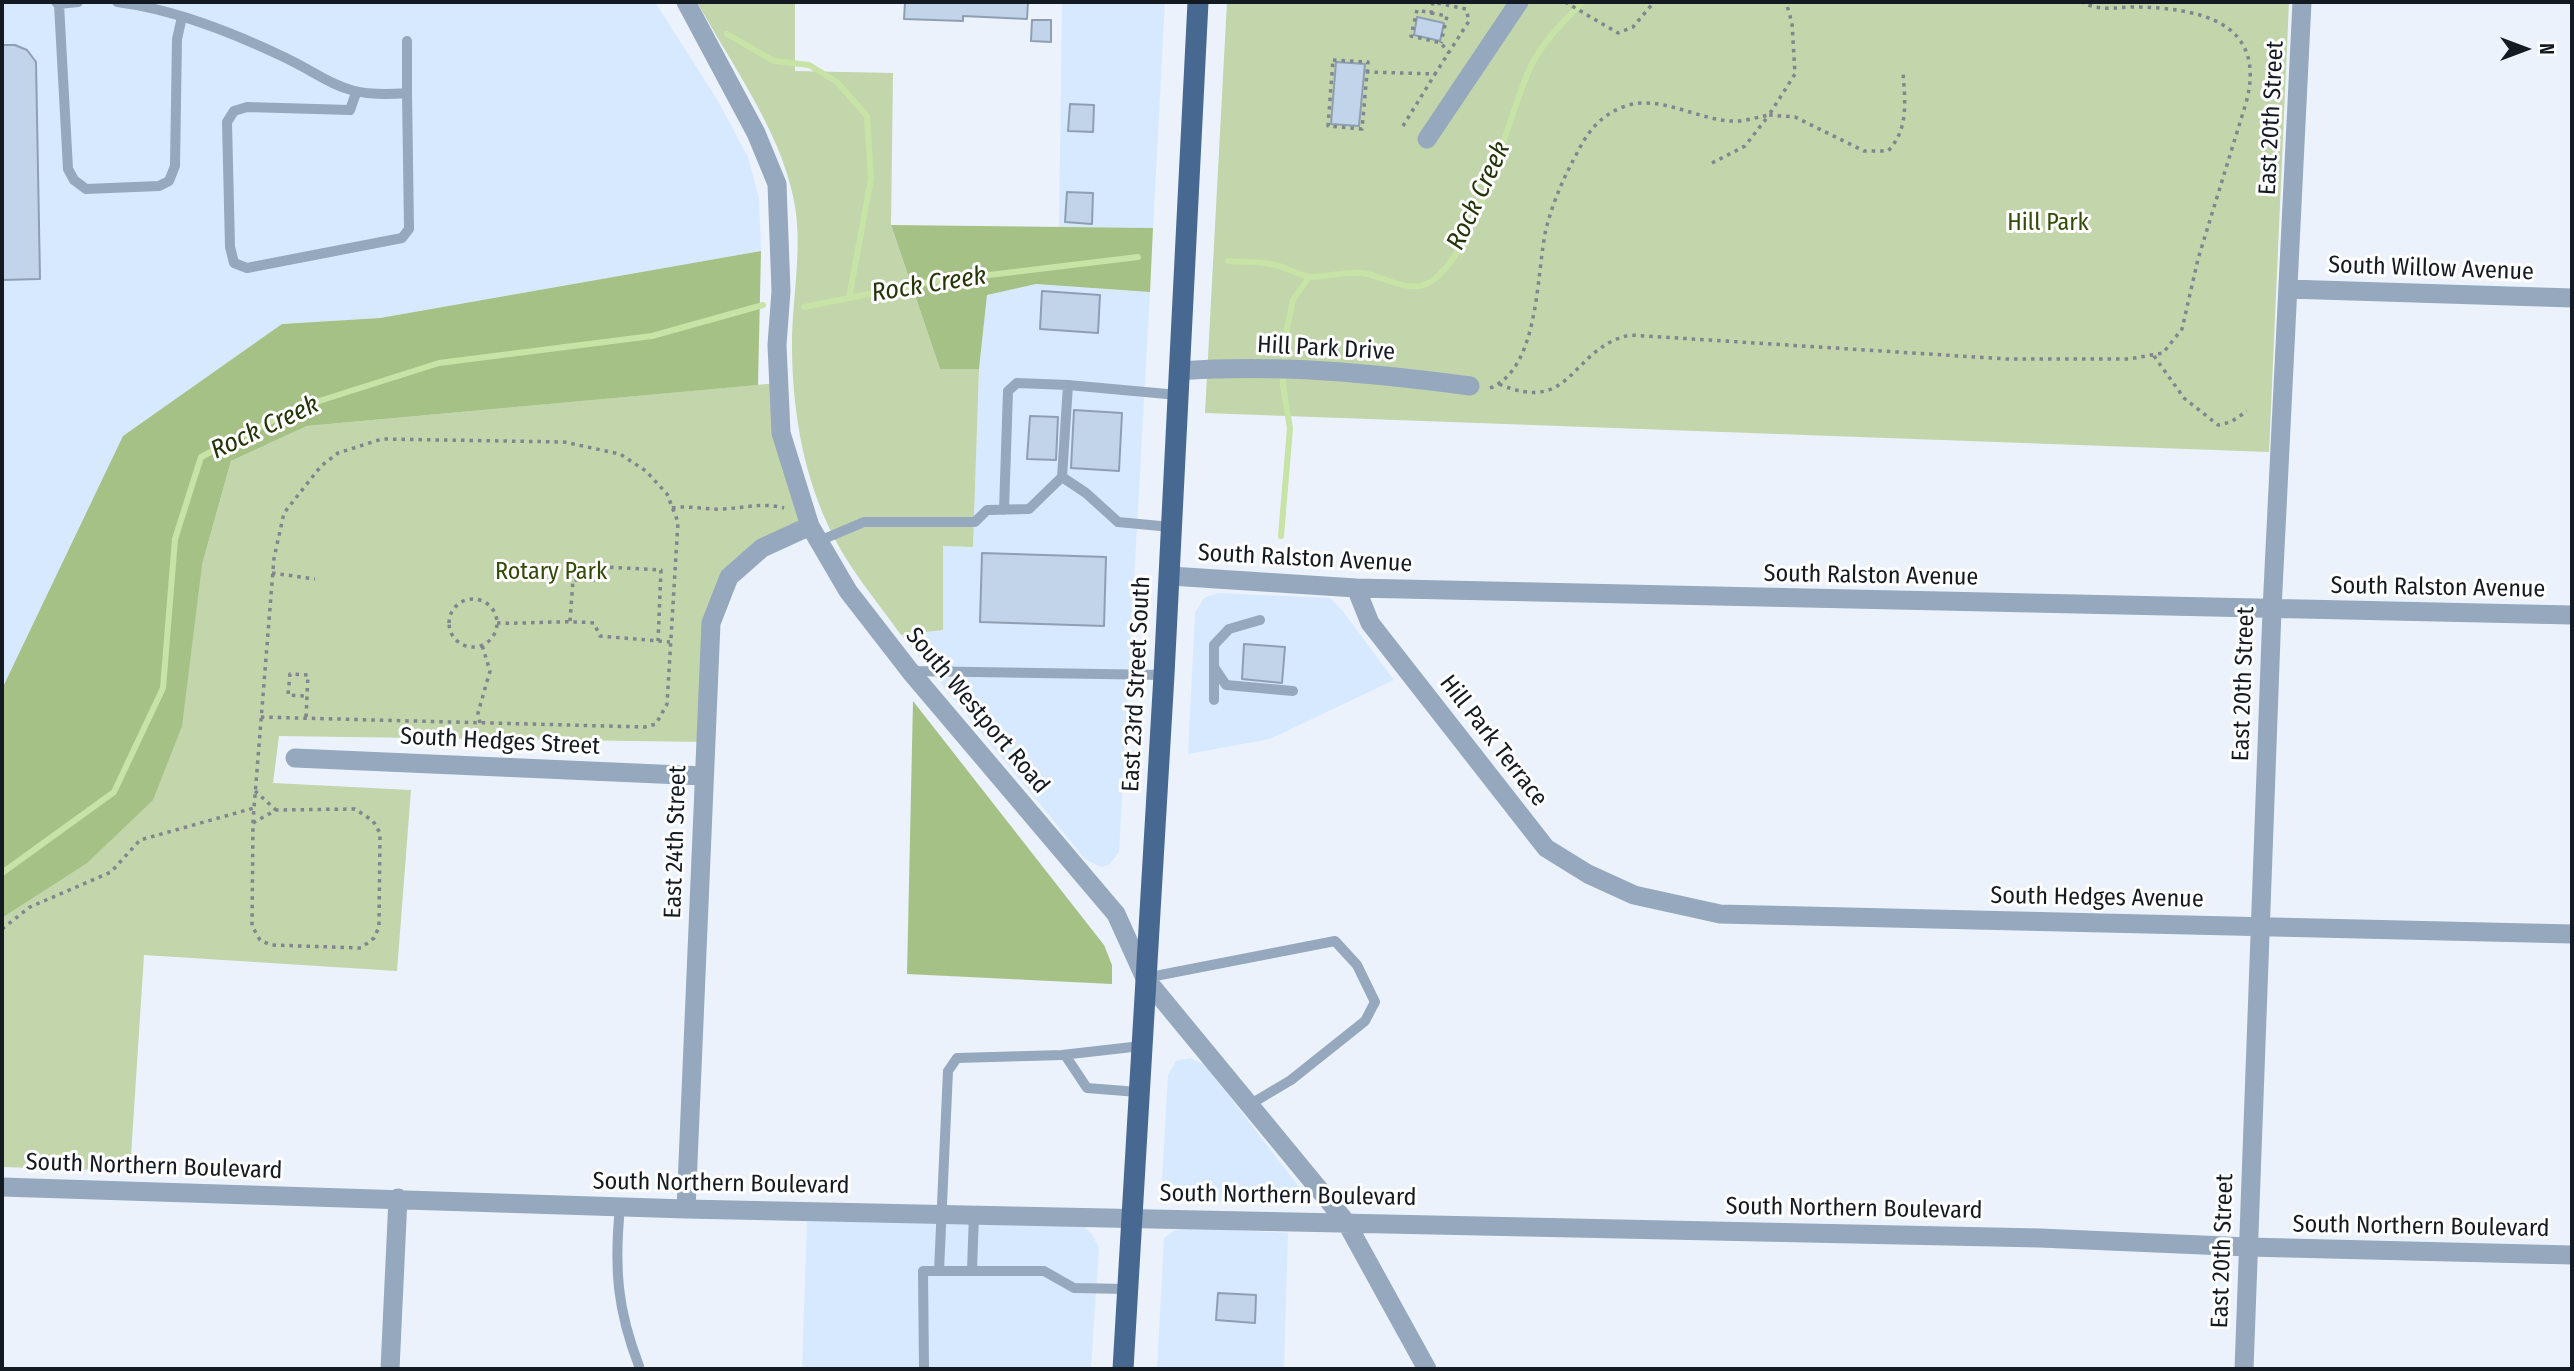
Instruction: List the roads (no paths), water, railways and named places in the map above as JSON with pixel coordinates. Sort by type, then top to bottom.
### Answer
[{"type":"main road","name":"East 23rd Street South","points":[[1123,1369],[1170,576],[1198,2]]},
{"type":"street","name":"South Westport Road","points":[[686,2],[756,134],[777,184],[781,291],[777,345],[781,433],[809,533],[848,591],[910,671],[1116,914],[1145,978],[1346,1222],[1427,1369]]},
{"type":"street","points":[[1427,139],[1519,2]]},
{"type":"street","name":"East 20th Street","points":[[2244,1369],[2258,925],[2302,2]]},
{"type":"street","name":"South Willow Avenue","points":[[2288,289],[2572,298]]},
{"type":"street","name":"Hill Park Drive","points":[[1179,372],[1295,369],[1471,386]]},
{"type":"street","name":"East 24th Street","points":[[686,1209],[711,623],[729,577],[762,548],[809,533]]},
{"type":"street","name":"South Ralston Avenue","points":[[1170,576],[1356,588],[2572,615]]},
{"type":"street","name":"Hill Park Terrace","points":[[1356,588],[1370,623],[1546,848],[1588,874],[1624,891]]},
{"type":"street","name":"South Hedges Street","points":[[295,758],[704,776]]},
{"type":"street","name":"South Hedges Avenue","points":[[1624,891],[1720,914],[2572,934]]},
{"type":"street","name":"South Northern Boulevard","points":[[2,1187],[686,1209],[974,1213],[2040,1238],[2248,1247],[2572,1255]]},
{"type":"street","points":[[390,1369],[398,1198]]},
{"type":"lane","points":[[78,2],[58,3],[68,169],[74,180],[86,188],[159,186],[169,181],[175,166],[177,39],[182,17]]},
{"type":"lane","points":[[117,2],[141,5],[236,36],[286,58],[340,89],[356,93],[407,93]]},
{"type":"lane","points":[[356,93],[350,110],[247,107],[234,111],[227,122],[230,247],[234,263],[247,268],[402,238],[409,229],[407,41]]},
{"type":"lane","points":[[1004,510],[1008,391],[1017,383],[1178,395]]},
{"type":"lane","points":[[809,533],[864,522],[975,522],[986,510],[1029,509],[1062,477],[1068,386]]},
{"type":"lane","points":[[1062,477],[1086,493],[1118,522],[1172,527]]},
{"type":"lane","points":[[1214,700],[1214,645],[1229,629],[1260,620]]},
{"type":"lane","points":[[1214,667],[1226,685],[1293,691]]},
{"type":"lane","points":[[910,671],[1164,675]]},
{"type":"lane","points":[[1145,978],[1335,941],[1357,965],[1375,1002],[1365,1021],[1291,1080],[1250,1105]]},
{"type":"lane","points":[[939,1271],[947,1071],[957,1058],[1065,1055],[1141,1046]]},
{"type":"lane","points":[[1065,1055],[1087,1088],[1138,1093]]},
{"type":"lane","points":[[620,1207],[616,1286],[625,1330],[639,1366]]},
{"type":"lane","points":[[972,1270],[974,1213]]},
{"type":"lane","points":[[924,1369],[923,1271],[1044,1271],[1074,1288],[1128,1289]]},
{"type":"waterway","name":"Rock Creek","points":[[1228,261],[1269,264],[1310,277],[1363,273],[1413,286],[1420,286],[1439,275],[1456,254],[1472,224],[1530,68],[1553,33],[1582,2]]},
{"type":"waterway","points":[[727,34],[774,61],[809,65],[837,82],[867,116],[871,179],[849,298]]},
{"type":"waterway","name":"Rock Creek","points":[[804,307],[923,283],[1138,257]]},
{"type":"waterway","points":[[1281,536],[1290,428],[1283,385],[1286,333],[1293,300],[1309,277]]},
{"type":"waterway","name":"Rock Creek","points":[[2,873],[114,792],[163,688],[175,539],[201,457],[297,408],[439,363],[652,336],[763,305]]},
{"type":"park label","name":"Hill Park","points":[[2048,223]]},
{"type":"park label","name":"Rotary Park","points":[[551,572]]}]
